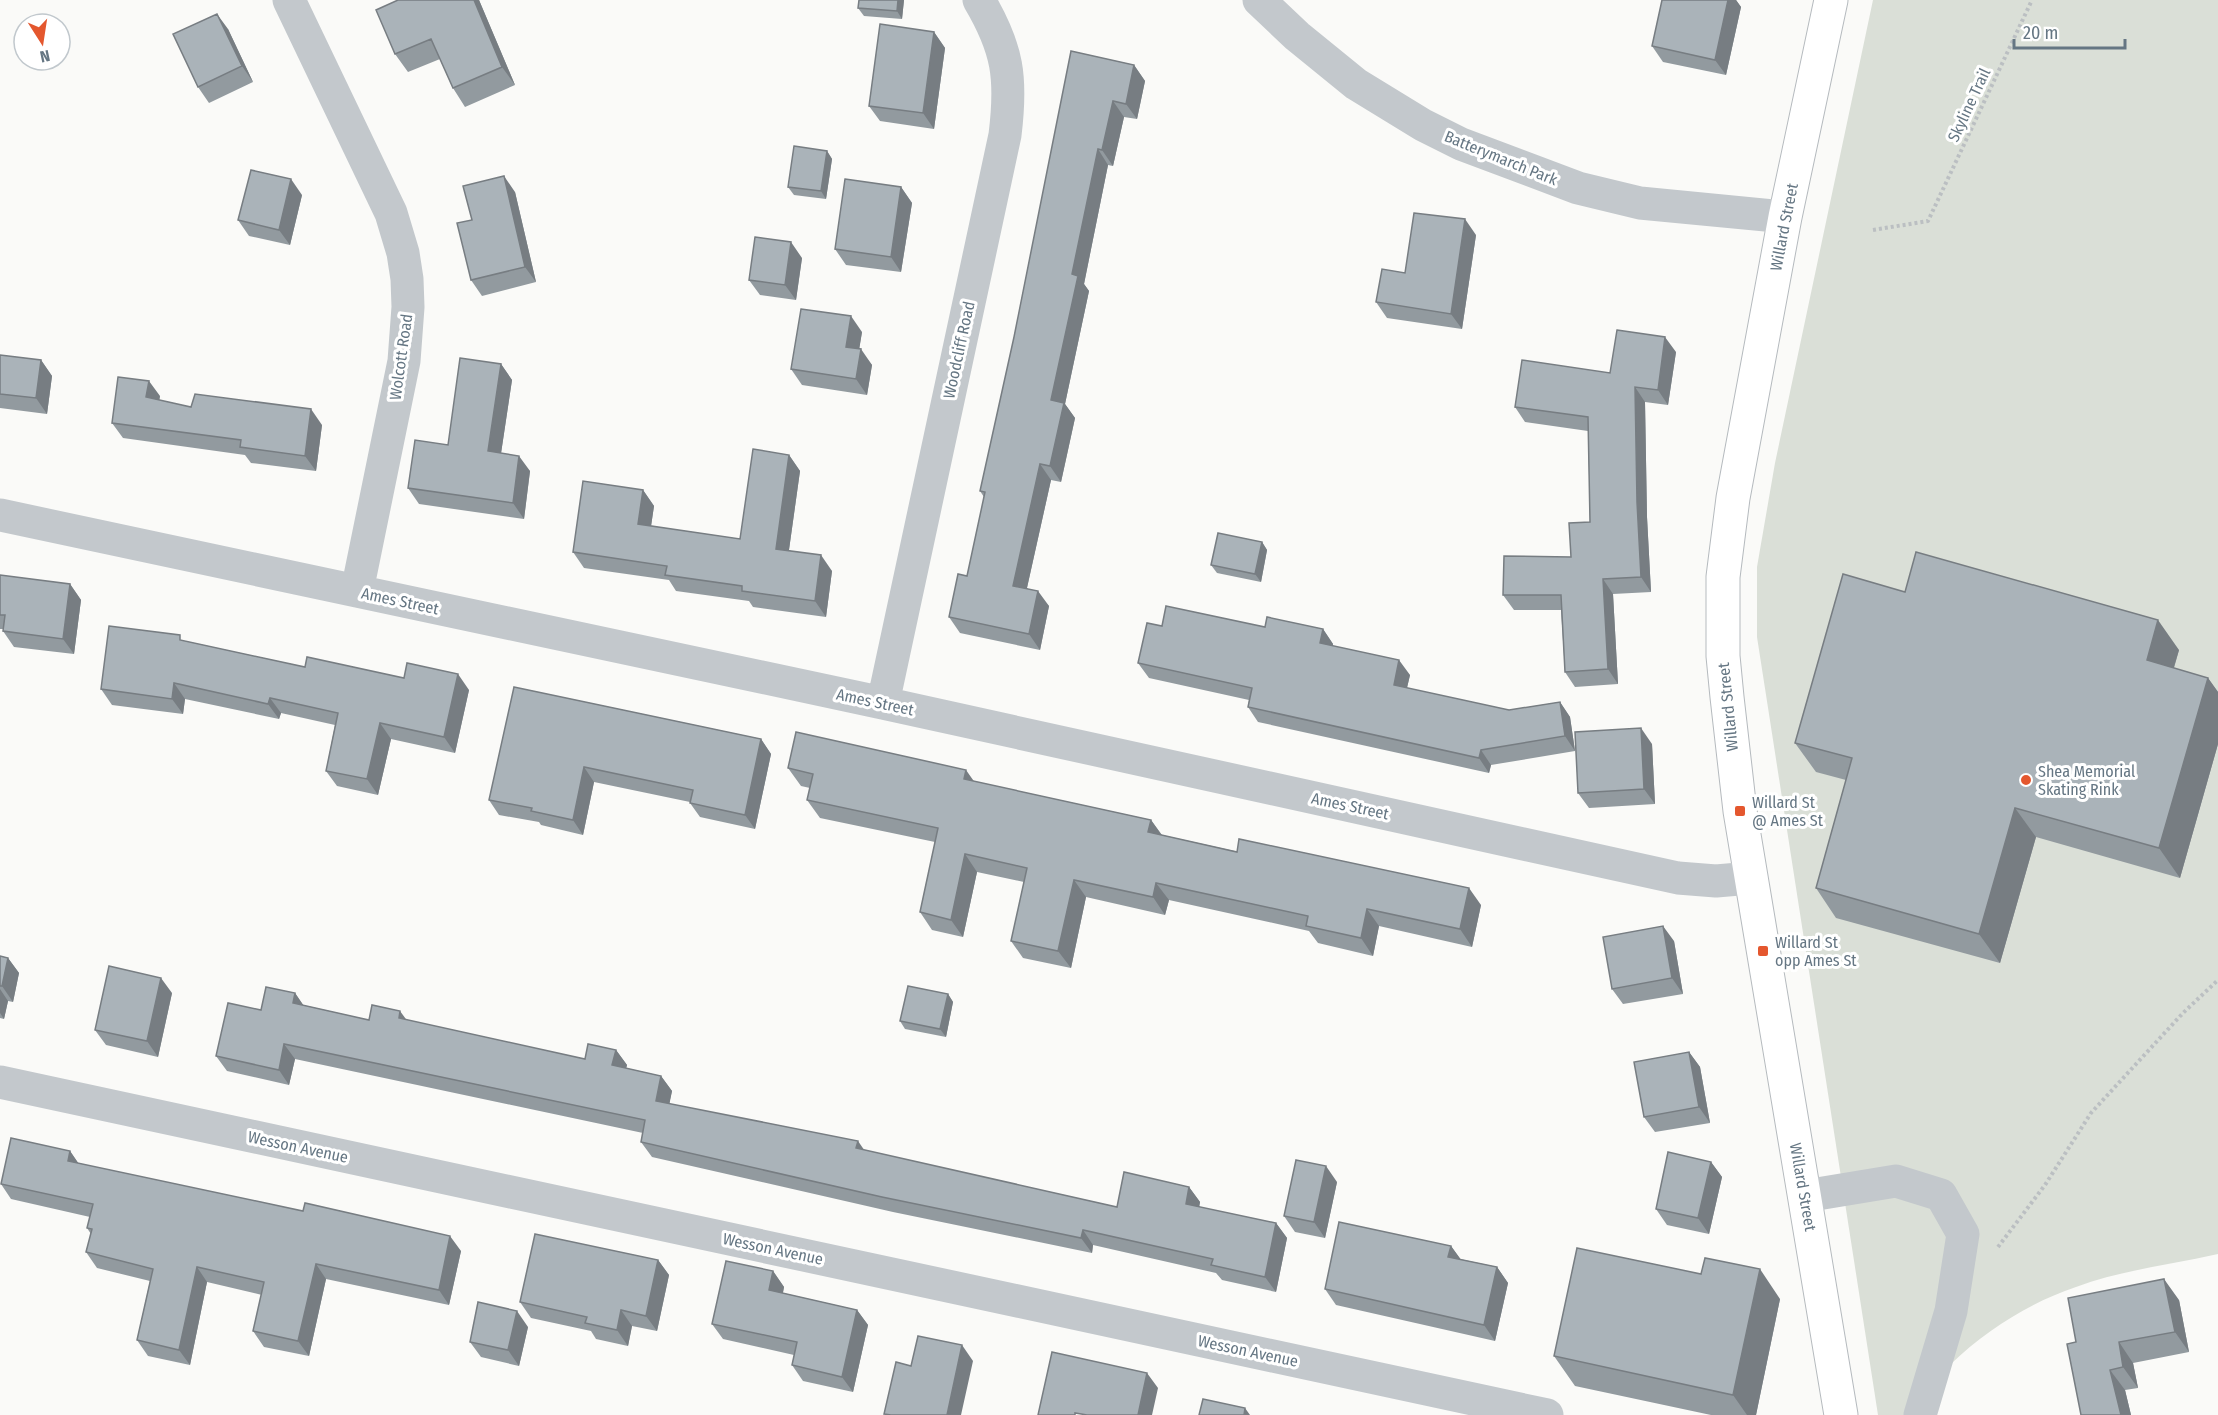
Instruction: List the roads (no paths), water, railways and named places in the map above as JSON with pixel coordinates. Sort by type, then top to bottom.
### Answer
[{"type":"main road","name":"Willard Street","points":[[1831,0],[1785,217],[1732,498],[1723,577],[1723,656],[1740,811],[1841,1415]]},
{"type":"street","name":"Wolcott Road","points":[[289,0],[387,204],[403,254],[407,279],[408,316],[404,361],[357,591]]},
{"type":"street","name":"Woodcliff Road","points":[[883,704],[1005,135],[1009,91],[1008,71],[996,30],[979,0]]},
{"type":"street","name":"Batterymarch Park","points":[[1259,0],[1297,36],[1356,84],[1423,125],[1470,148],[1578,188],[1640,203],[1785,217]]},
{"type":"street","name":"Ames Street","points":[[0,515],[883,704],[1678,878],[1716,882],[1751,878]]},
{"type":"street","name":"Wesson Avenue","points":[[0,1083],[1547,1415]]},
{"type":"street","points":[[1805,1196],[1896,1180],[1941,1195],[1963,1234],[1951,1311],[1920,1415]]},
{"type":"place","name":"Shea Memorial Skating Rink","points":[[2026,780]]},
{"type":"place","name":"Willard St @ Ames St","points":[[1740,811]]},
{"type":"place","name":"Willard St opp Ames St","points":[[1763,951]]}]
